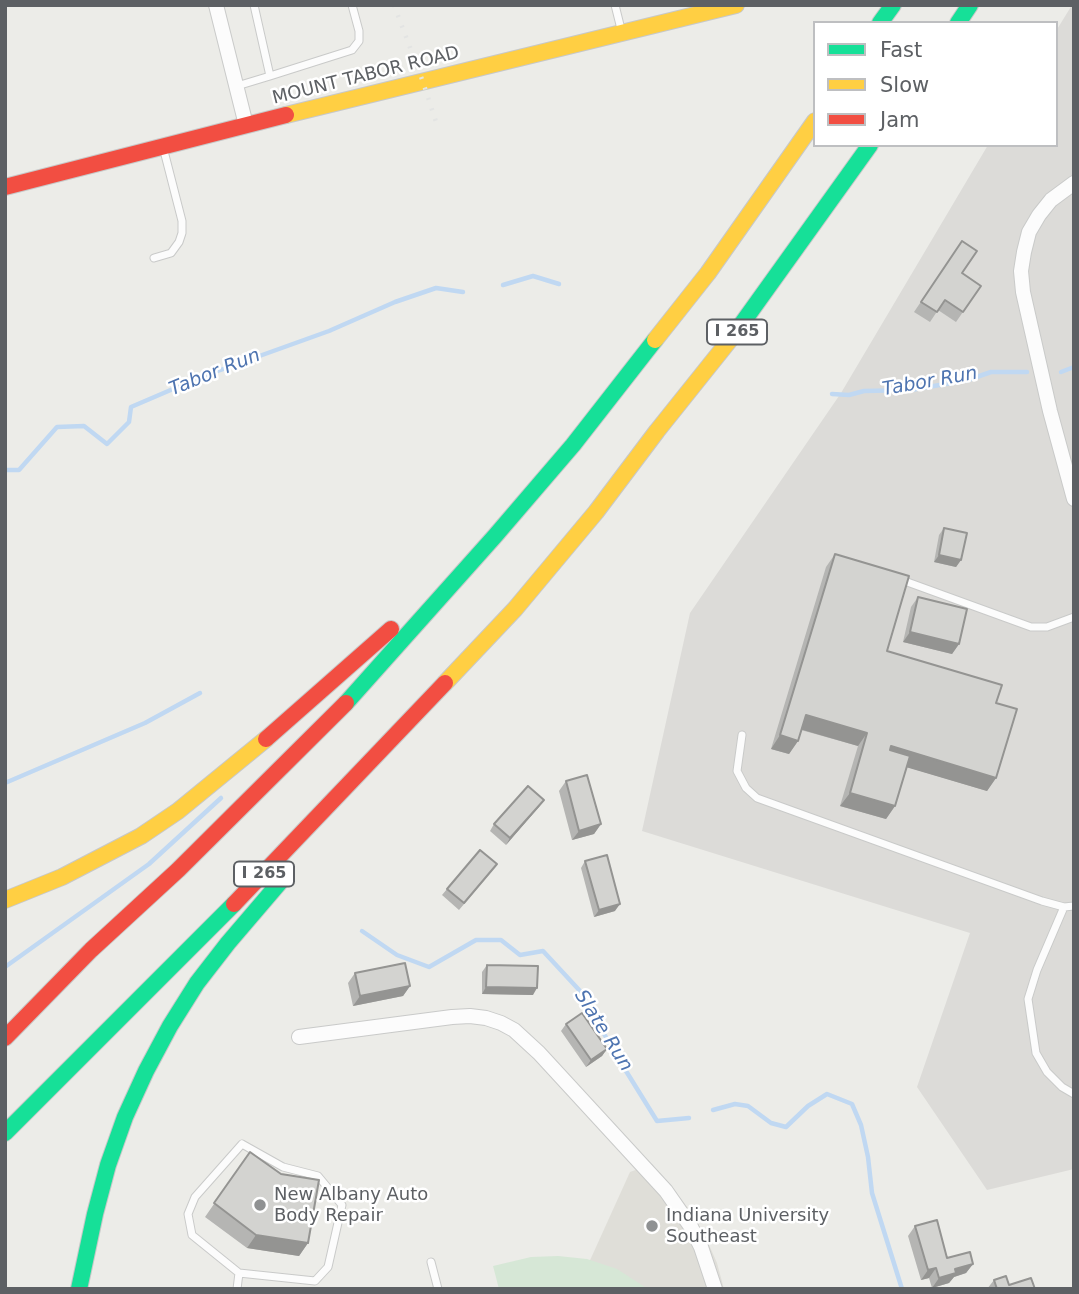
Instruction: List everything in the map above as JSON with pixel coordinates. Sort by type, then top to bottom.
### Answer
[{"type":"main road","name":"MOUNT TABOR ROAD","points":[[5,187],[621,34],[675,16],[736,5]]},
{"type":"main road","points":[[881,21],[893,5]]},
{"type":"main road","points":[[5,1038],[91,950],[178,870],[352,696],[495,536],[573,445],[708,273],[813,124]]},
{"type":"main road","name":"I 265","points":[[5,1133],[265,873],[515,609],[596,512],[743,324],[869,147]]},
{"type":"main road","points":[[5,900],[102,858],[178,811],[311,701],[495,536]]},
{"type":"main road","points":[[313,844],[434,696]]},
{"type":"main road","points":[[79,1289],[108,1165],[125,1117],[146,1071],[197,983],[290,872]]},
{"type":"street","points":[[219,7],[246,125]]},
{"type":"street","points":[[1074,183],[1051,200],[1039,215],[1029,232],[1021,271],[1023,292],[1048,400],[1074,499]]},
{"type":"street","points":[[299,1037],[470,1016],[486,1018],[514,1030],[539,1053],[666,1191],[691,1227],[701,1247],[715,1289]]},
{"type":"lane","points":[[254,5],[270,76]]},
{"type":"lane","points":[[236,87],[352,50],[359,41],[359,31],[352,5]]},
{"type":"lane","points":[[615,5],[621,34]]},
{"type":"lane","points":[[154,258],[171,253],[182,233],[182,221],[163,146]]},
{"type":"lane","points":[[888,575],[1031,627],[1047,627],[1074,617]]},
{"type":"lane","points":[[741,735],[737,771],[746,789],[757,798],[1064,907],[1074,906]]},
{"type":"lane","points":[[1064,907],[1037,970],[1028,999],[1036,1053],[1047,1072],[1062,1087],[1074,1094]]},
{"type":"lane","points":[[242,1143],[282,1167],[318,1176],[342,1205],[328,1267],[315,1281],[239,1273],[192,1235],[188,1214],[195,1197],[242,1143]]},
{"type":"lane","points":[[431,1262],[438,1289]]},
{"type":"lane","points":[[237,1289],[239,1273]]},
{"type":"shaded area","points":[[1074,5],[1074,1169],[987,1190],[917,1087],[970,933],[642,831],[690,613],[841,393],[987,147],[1058,147],[1058,28]]},
{"type":"shaded area","name":"Indiana University Southeast","points":[[652,1164],[693,1215],[717,1263],[724,1289],[577,1289],[630,1172]]},
{"type":"green space","points":[[531,1257],[587,1259],[617,1269],[648,1289],[499,1289],[493,1266]]},
{"type":"building","points":[[962,241],[977,251],[962,273],[981,286],[963,312],[945,300],[937,312],[921,302]]},
{"type":"building","points":[[944,528],[967,533],[961,560],[939,555]]},
{"type":"building","points":[[835,554],[909,576],[887,651],[1002,685],[996,703],[1017,709],[996,778],[891,746],[890,750],[910,756],[895,806],[850,793],[867,733],[806,715],[798,741],[780,735]]},
{"type":"building","points":[[918,597],[967,609],[959,644],[910,632]]},
{"type":"building","points":[[587,775],[601,824],[579,831],[566,781]]},
{"type":"building","points":[[528,786],[544,800],[510,838],[494,824]]},
{"type":"building","points":[[480,850],[497,864],[464,903],[447,889]]},
{"type":"building","points":[[607,855],[620,904],[599,910],[585,861]]},
{"type":"building","points":[[405,963],[410,986],[360,996],[355,973]]},
{"type":"building","points":[[487,965],[538,966],[537,988],[486,987]]},
{"type":"building","points":[[582,1013],[607,1049],[591,1060],[566,1024]]},
{"type":"building","name":"New Albany Auto Body Repair","points":[[250,1152],[281,1174],[319,1180],[308,1243],[256,1235],[214,1203]]},
{"type":"building","points":[[937,1220],[947,1258],[970,1252],[973,1264],[955,1269],[956,1273],[939,1278],[936,1268],[928,1270],[915,1226]]},
{"type":"building","points":[[1006,1276],[1009,1285],[1031,1278],[1035,1289],[997,1289],[994,1280]]},
{"type":"waterway","name":"Tabor Run","points":[[503,285],[533,276],[559,284]]},
{"type":"waterway","name":"Tabor Run","points":[[5,470],[19,470],[57,427],[84,426],[107,444],[129,422],[131,407],[201,377],[329,331],[395,302],[436,288],[463,292]]},
{"type":"waterway","name":"Tabor Run","points":[[1061,372],[1074,367]]},
{"type":"waterway","name":"Tabor Run","points":[[832,394],[911,390],[968,380],[991,372],[1027,372]]},
{"type":"waterway","points":[[5,783],[145,723],[200,693]]},
{"type":"waterway","points":[[5,967],[149,864],[221,798]]},
{"type":"waterway","name":"Slate Run","points":[[362,931],[397,955],[429,967],[476,940],[501,940],[520,955],[543,951],[581,992],[657,1121],[689,1118]]},
{"type":"waterway","name":"Slate Run","points":[[713,1110],[735,1104],[748,1106],[771,1123],[786,1127],[808,1106],[827,1094],[852,1104],[861,1125],[872,1193],[902,1289]]},
{"type":"railway","points":[[394,5],[438,128]]},
{"type":"traffic: fast","points":[[881,21],[893,5]]},
{"type":"traffic: fast","points":[[959,21],[970,5]]},
{"type":"traffic: fast","points":[[733,336],[869,147]]},
{"type":"traffic: fast","points":[[346,703],[573,445],[655,340]]},
{"type":"traffic: fast","points":[[79,1289],[108,1165],[125,1117],[146,1071],[197,983],[281,881]]},
{"type":"traffic: fast","points":[[5,1133],[234,904]]},
{"type":"traffic: slow","points":[[286,115],[736,5]]},
{"type":"traffic: slow","points":[[655,340],[708,273],[813,124]]},
{"type":"traffic: slow","points":[[445,683],[515,609],[596,512],[733,336]]},
{"type":"traffic: slow","points":[[5,900],[62,877],[141,836],[178,811],[266,739]]},
{"type":"traffic: jam","points":[[5,187],[286,115]]},
{"type":"traffic: jam","points":[[266,739],[391,629]]},
{"type":"traffic: jam","points":[[234,904],[445,683]]},
{"type":"traffic: jam","points":[[5,1038],[91,950],[178,870],[346,703]]},
{"type":"place","name":"New Albany Auto Body Repair","points":[[260,1205]]},
{"type":"place","name":"Indiana University Southeast","points":[[652,1226]]}]
